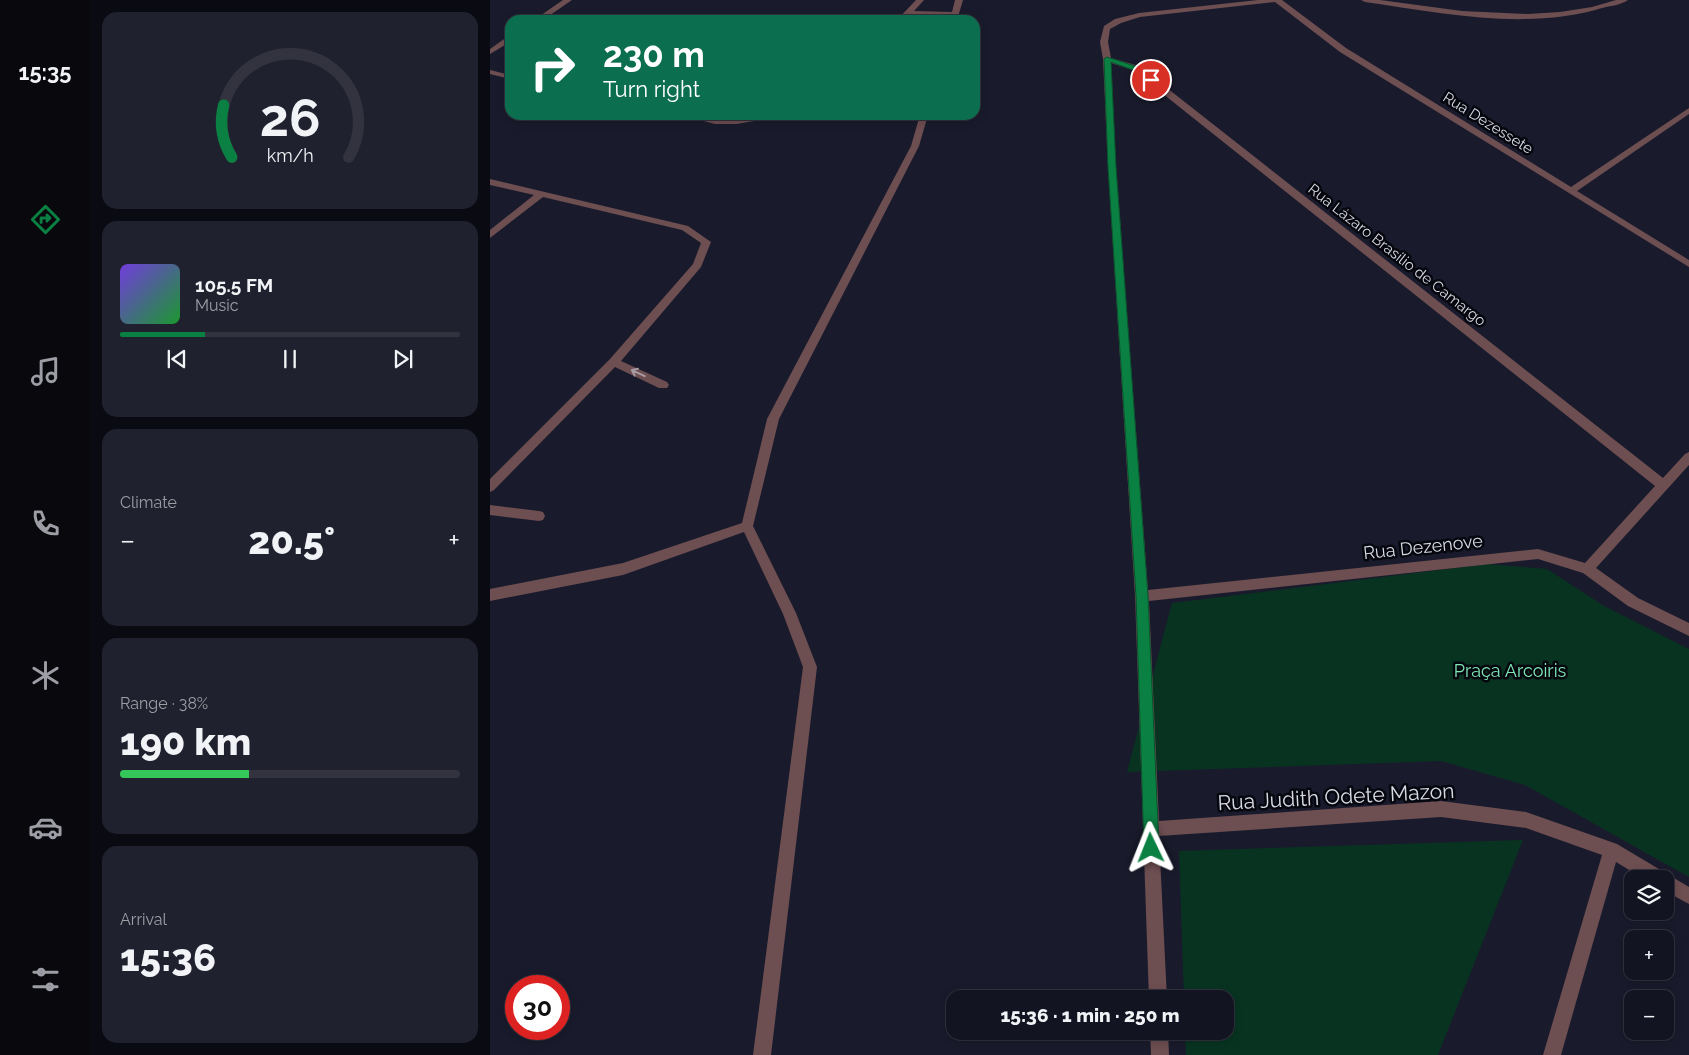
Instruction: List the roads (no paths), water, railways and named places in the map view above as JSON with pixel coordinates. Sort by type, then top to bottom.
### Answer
[{"type":"street","points":[[546,15],[568,0]]},
{"type":"street","points":[[907,13],[920,0]]},
{"type":"street","points":[[955,15],[959,0]]},
{"type":"street","points":[[1158,990],[1142,596],[1112,167],[1107,59],[1104,42],[1107,28],[1118,21],[1139,15],[1277,0]]},
{"type":"street","name":"Rua Dezessete","points":[[1277,0],[1343,50],[1689,264]]},
{"type":"street","points":[[1364,0],[1509,16],[1563,16],[1624,0]]},
{"type":"street","points":[[1452,1],[1455,11]]},
{"type":"street","points":[[907,13],[930,15]]},
{"type":"street","points":[[490,52],[505,42]]},
{"type":"street","name":"Rua Lázaro Brasílio de Camargo","points":[[1107,59],[1136,68],[1662,484]]},
{"type":"street","points":[[490,72],[505,76]]},
{"type":"street","points":[[1572,190],[1689,110]]},
{"type":"street","points":[[706,120],[730,122],[743,120]]},
{"type":"street","points":[[762,1055],[810,667],[789,613],[747,526],[773,419],[915,146],[923,120]]},
{"type":"street","points":[[490,182],[685,228],[706,242],[698,265],[614,362],[490,487]]},
{"type":"street","points":[[490,235],[541,194]]},
{"type":"street","points":[[614,362],[663,385]]},
{"type":"street","points":[[1587,569],[1662,484],[1689,457]]},
{"type":"street","points":[[490,510],[539,516]]},
{"type":"street","points":[[490,595],[623,570],[747,526]]},
{"type":"street","name":"Rua Dezenove","points":[[1142,596],[1538,554],[1587,569],[1633,602],[1689,630]]},
{"type":"street","name":"Rua Judith Odete Mazon","points":[[1150,829],[1441,809],[1526,820],[1612,850],[1645,870]]},
{"type":"street","points":[[1552,1055],[1612,850]]},
{"type":"street","points":[[1674,887],[1689,896]]},
{"type":"street","points":[[1159,1040],[1160,1055]]},
{"type":"park label","name":"Praça Arcoiris","points":[[1510,671]]}]
